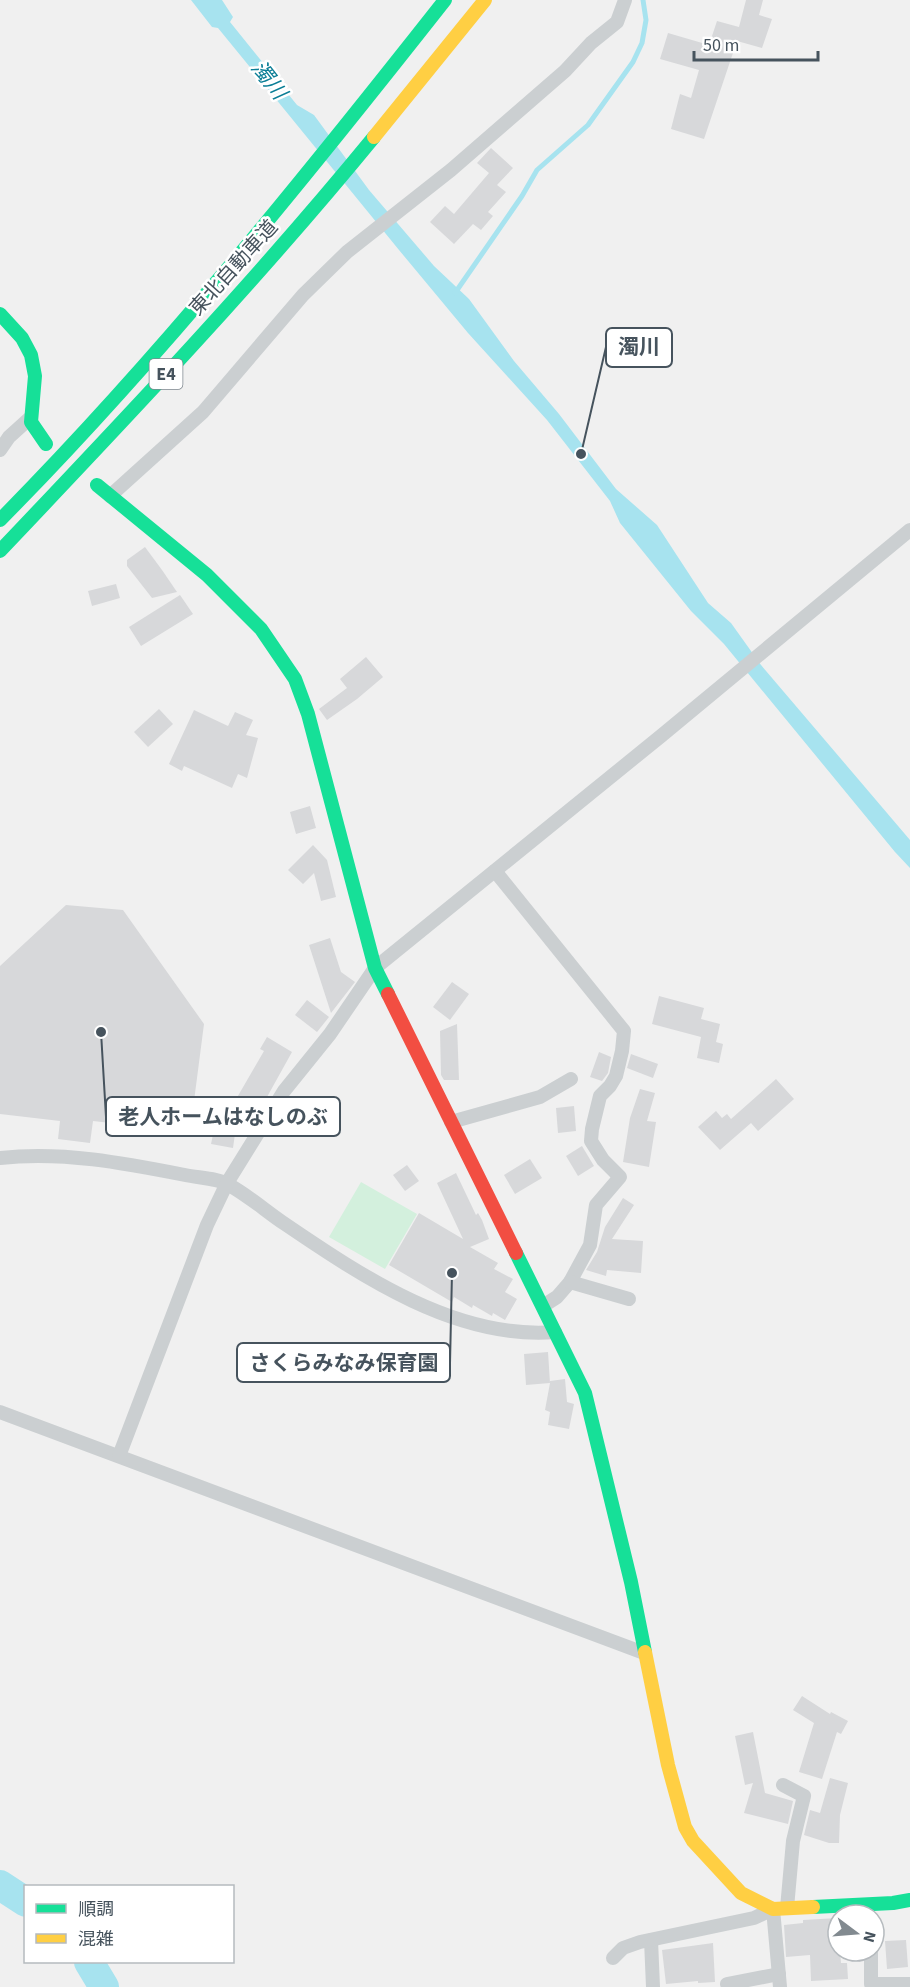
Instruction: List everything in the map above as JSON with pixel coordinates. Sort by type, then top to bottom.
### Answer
[{"type":"main road","name":"東北自動車道","points":[[0,551],[141,404],[328,193],[485,0]]},
{"type":"main road","name":"東北自動車道","points":[[0,520],[136,374],[237,259],[443,2]]},
{"type":"main road","points":[[0,314],[18,330],[28,345],[33,359],[35,388],[30,417],[36,432],[46,444]]},
{"type":"main road","points":[[97,484],[207,575],[261,629],[295,679],[308,714],[375,968],[585,1393],[594,1421],[631,1582],[668,1765],[685,1827],[693,1841],[741,1893],[780,1908],[826,1909]]},
{"type":"main road","points":[[886,1906],[910,1900]]},
{"type":"street","points":[[110,496],[203,412],[303,295],[347,252],[451,170],[565,71],[591,43],[617,22],[625,0]]},
{"type":"street","points":[[0,450],[9,437],[30,417]]},
{"type":"street","points":[[119,1456],[207,1225],[227,1183],[284,1091],[330,1034],[375,968],[910,530]]},
{"type":"street","points":[[495,871],[624,1031],[616,1076],[600,1096],[591,1141],[603,1160],[620,1177],[596,1205],[590,1245],[570,1282],[557,1297],[543,1306]]},
{"type":"street","points":[[451,1122],[540,1097],[571,1079]]},
{"type":"street","points":[[0,1158],[25,1155],[95,1160],[227,1183],[346,1265],[407,1298],[465,1321],[513,1333],[555,1332]]},
{"type":"street","points":[[570,1282],[629,1299]]},
{"type":"street","points":[[0,1412],[644,1653]]},
{"type":"street","points":[[727,1984],[780,1980],[780,1908],[804,1796],[783,1785]]},
{"type":"street","points":[[613,1958],[623,1948],[754,1918],[780,1908]]},
{"type":"street","points":[[651,1940],[653,1987]]},
{"type":"street","points":[[871,1963],[870,1984],[910,1984]]},
{"type":"green space","points":[[361,1182],[417,1214],[385,1269],[329,1237]]},
{"type":"water","name":"濁川","points":[[191,0],[222,0],[233,17],[230,22],[297,105],[314,115],[369,190],[434,266],[469,299],[514,361],[559,414],[616,489],[657,525],[708,603],[731,623],[761,665],[910,840],[910,868],[724,644],[691,611],[620,523],[610,501],[547,420],[468,333],[218,28],[212,27]]},
{"type":"building","points":[[746,0],[763,0],[759,15],[772,19],[762,48],[737,41],[704,139],[671,129],[680,94],[691,98],[699,70],[660,59],[668,33],[709,45],[717,21],[739,27]]},
{"type":"building","points":[[491,148],[513,168],[497,185],[506,192],[488,212],[493,216],[481,230],[473,224],[454,244],[430,222],[445,206],[454,214],[489,173],[477,163]]},
{"type":"building","points":[[145,547],[177,592],[152,598],[127,566],[127,560]]},
{"type":"building","points":[[116,584],[120,598],[92,606],[88,591]]},
{"type":"building","points":[[180,595],[193,614],[141,646],[129,627]]},
{"type":"building","points":[[366,657],[383,677],[327,720],[319,709],[347,688],[340,679]]},
{"type":"building","points":[[159,709],[173,724],[148,747],[134,732]]},
{"type":"building","points":[[194,710],[228,726],[235,712],[253,720],[246,735],[258,738],[247,778],[238,774],[232,788],[184,766],[182,771],[169,764]]},
{"type":"building","points":[[310,806],[316,828],[296,834],[290,812]]},
{"type":"building","points":[[313,845],[327,860],[336,897],[321,901],[314,873],[303,884],[288,870]]},
{"type":"building","points":[[66,905],[123,910],[204,1024],[190,1132],[93,1121],[90,1143],[58,1139],[60,1121],[0,1114],[0,966]]},
{"type":"building","points":[[330,938],[341,972],[355,982],[331,1013],[309,945]]},
{"type":"building","points":[[452,982],[469,994],[450,1020],[433,1007]]},
{"type":"building","points":[[659,996],[704,1008],[701,1019],[720,1024],[716,1042],[723,1044],[719,1063],[697,1058],[701,1037],[652,1024]]},
{"type":"building","points":[[307,1000],[329,1017],[317,1032],[295,1015]]},
{"type":"building","points":[[457,1024],[459,1080],[444,1080],[441,1075],[440,1031]]},
{"type":"building","points":[[267,1037],[292,1052],[262,1106],[258,1104],[248,1131],[236,1127],[233,1148],[211,1144],[214,1130],[222,1131],[234,1101],[264,1051],[260,1049]]},
{"type":"building","points":[[599,1052],[611,1057],[608,1073],[602,1081],[590,1077]]},
{"type":"building","points":[[631,1054],[658,1064],[653,1078],[627,1068]]},
{"type":"building","points":[[776,1079],[794,1099],[758,1131],[751,1123],[720,1150],[698,1127],[716,1111],[722,1118],[727,1114],[731,1119]]},
{"type":"building","points":[[640,1089],[655,1093],[647,1121],[656,1122],[649,1167],[623,1162],[630,1118]]},
{"type":"building","points":[[574,1106],[576,1131],[558,1133],[556,1108]]},
{"type":"building","points":[[582,1146],[594,1166],[578,1176],[566,1156]]},
{"type":"building","points":[[530,1159],[542,1178],[515,1194],[504,1175]]},
{"type":"building","points":[[407,1165],[419,1181],[405,1191],[393,1175]]},
{"type":"building","points":[[456,1173],[476,1215],[478,1213],[482,1220],[489,1239],[470,1247],[498,1263],[494,1269],[513,1279],[505,1292],[517,1299],[505,1320],[493,1313],[492,1316],[473,1305],[472,1308],[454,1297],[452,1302],[389,1265],[419,1213],[463,1239],[437,1183]]},
{"type":"building","points":[[623,1198],[634,1205],[612,1239],[643,1241],[641,1273],[607,1270],[606,1276],[586,1270],[597,1252],[605,1227]]},
{"type":"building","points":[[548,1352],[550,1383],[526,1385],[524,1354]]},
{"type":"building","points":[[565,1379],[567,1402],[574,1404],[569,1429],[548,1425],[550,1412],[545,1410],[550,1381]]},
{"type":"building","points":[[802,1696],[830,1714],[831,1712],[848,1721],[841,1734],[837,1732],[822,1779],[799,1772],[814,1723],[793,1710]]},
{"type":"building","points":[[753,1732],[765,1793],[793,1801],[788,1824],[744,1813],[753,1783],[745,1785],[735,1736]]},
{"type":"building","points":[[830,1778],[848,1783],[840,1815],[839,1843],[829,1843],[804,1835],[810,1810],[820,1813]]},
{"type":"building","points":[[826,1919],[826,1963],[847,1963],[848,1979],[811,1981],[810,1955],[786,1957],[784,1925],[803,1923],[803,1920]]},
{"type":"building","points":[[906,1940],[908,1967],[887,1969],[886,1941]]},
{"type":"building","points":[[713,1943],[715,1982],[666,1984],[662,1950]]},
{"type":"waterway","points":[[455,293],[522,196],[537,170],[588,125],[633,62],[642,43],[646,20],[643,0]]},
{"type":"waterway","points":[[0,1885],[24,1901]]},
{"type":"waterway","points":[[90,1963],[104,1987]]},
{"type":"traffic: fast","points":[[0,520],[117,396],[230,266],[445,0]]},
{"type":"traffic: fast","points":[[0,551],[238,296],[374,137]]},
{"type":"traffic: fast","points":[[0,314],[22,338],[31,355],[35,376],[31,422],[46,444]]},
{"type":"traffic: fast","points":[[97,485],[207,575],[261,629],[295,679],[308,714],[375,968],[388,994]]},
{"type":"traffic: fast","points":[[516,1253],[585,1393],[631,1582],[645,1652]]},
{"type":"traffic: fast","points":[[813,1907],[910,1900]]},
{"type":"traffic: slow","points":[[374,137],[485,0]]},
{"type":"traffic: slow","points":[[645,1652],[668,1765],[685,1827],[693,1841],[741,1893],[773,1909],[813,1907]]},
{"type":"traffic: jam","points":[[388,994],[516,1253]]},
{"type":"place","name":"濁川","points":[[581,454]]},
{"type":"place","name":"老人ホームはなしのぶ","points":[[101,1032]]},
{"type":"place","name":"さくらみなみ保育園","points":[[452,1273]]}]
